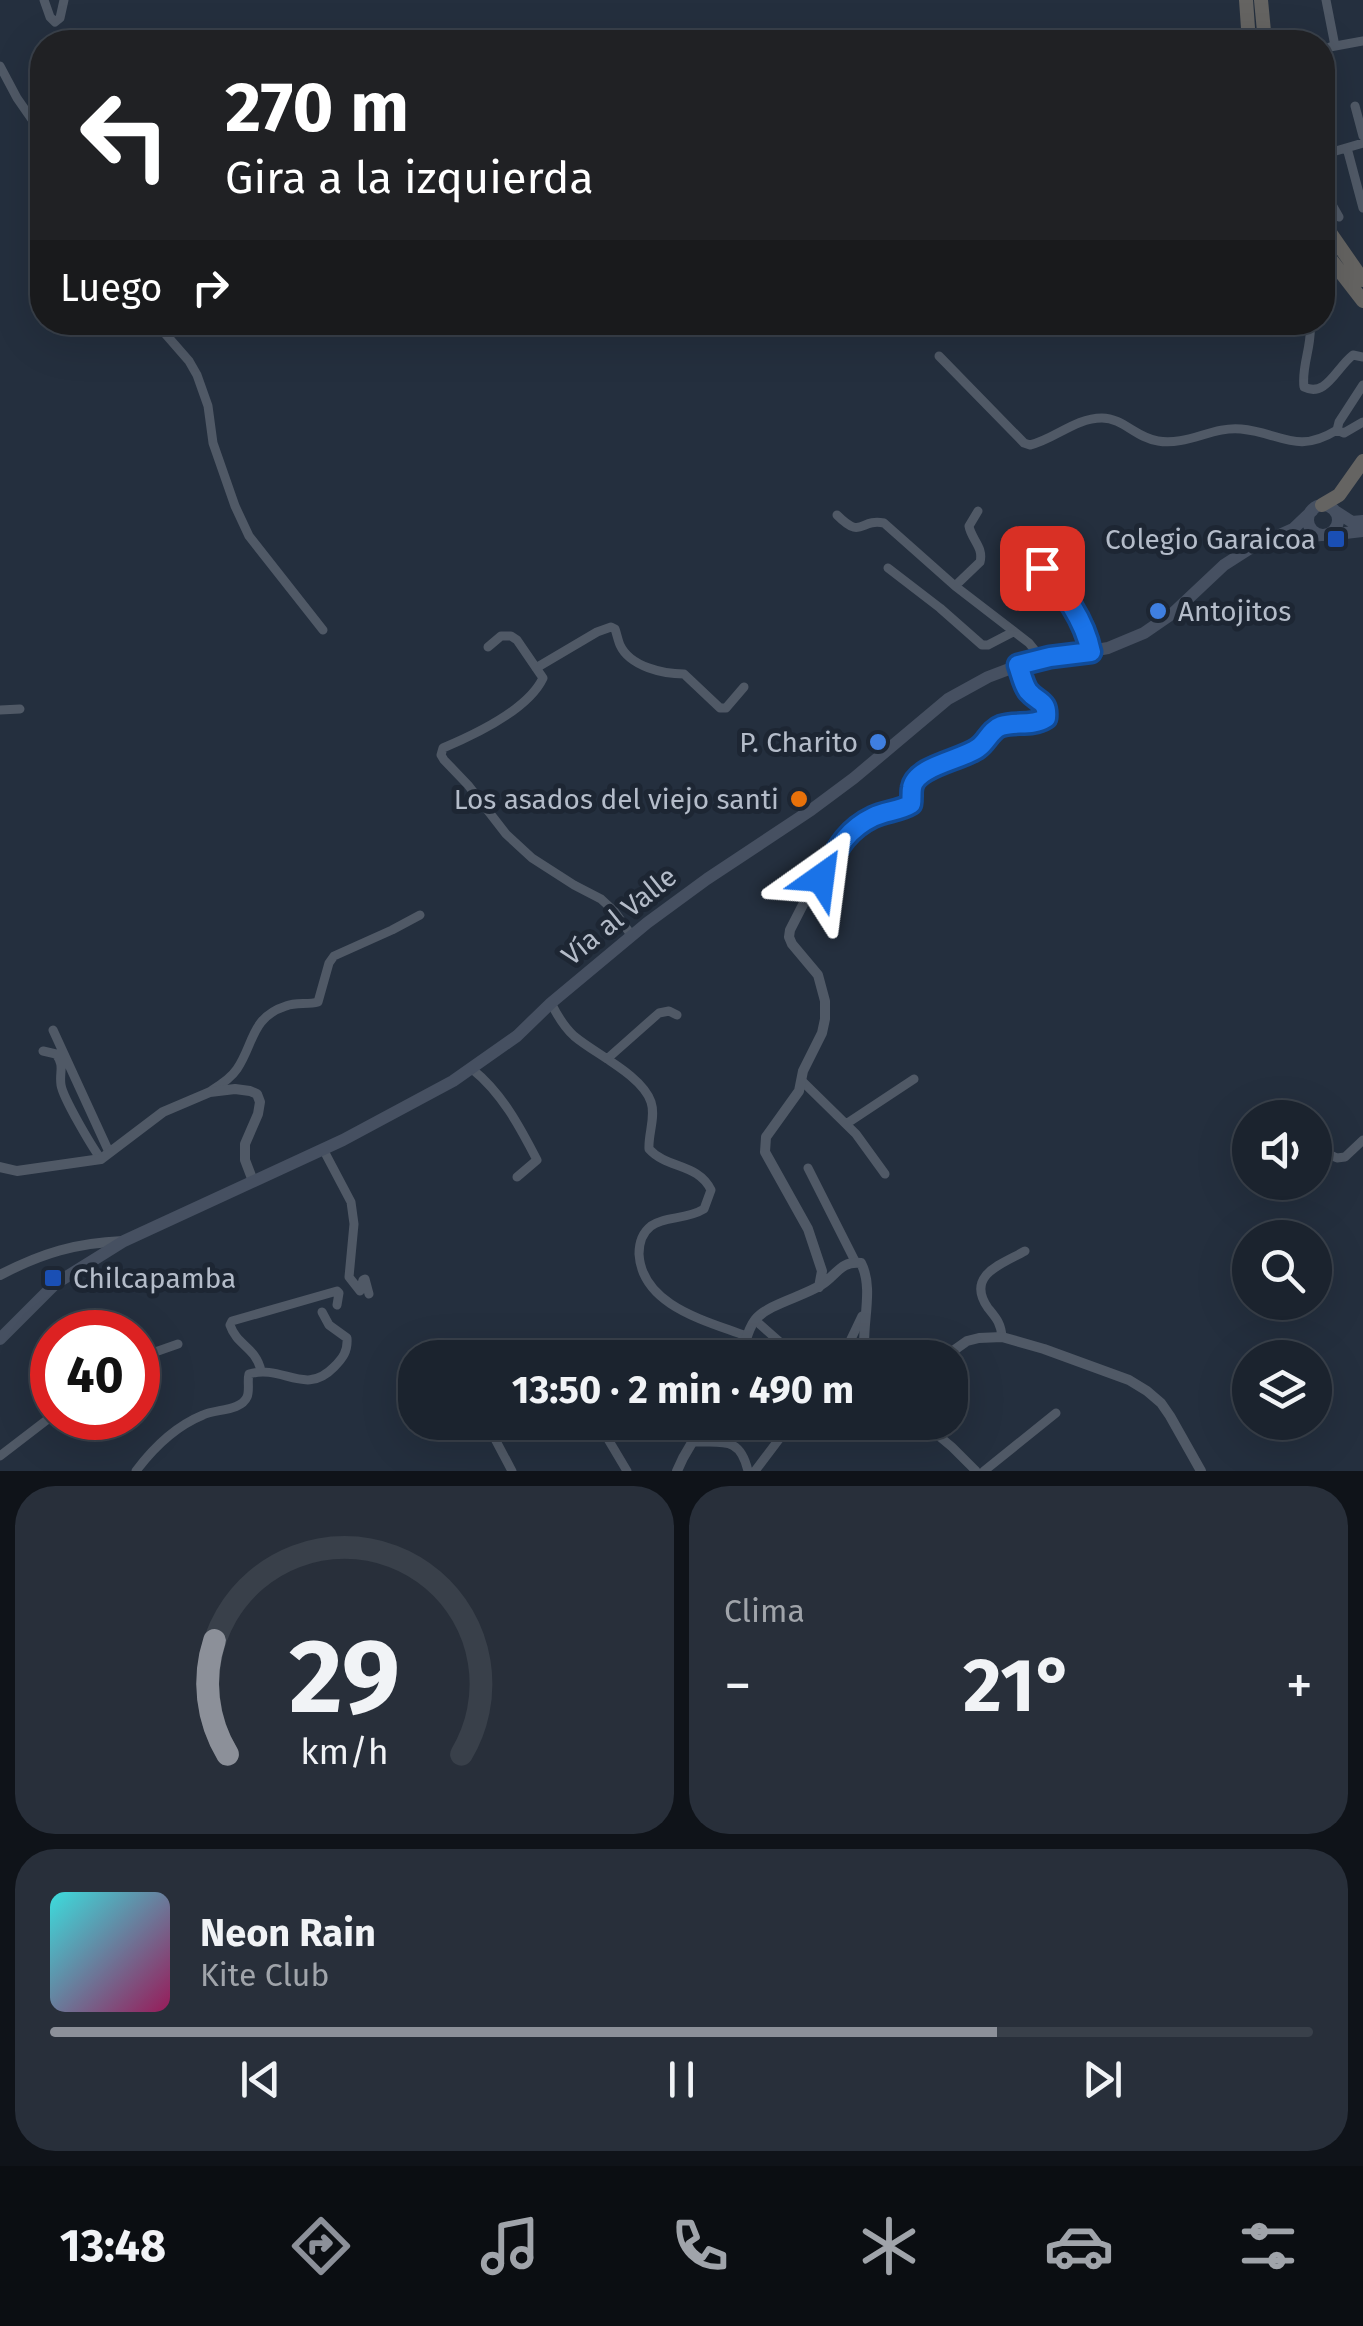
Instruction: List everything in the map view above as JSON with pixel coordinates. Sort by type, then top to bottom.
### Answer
[{"type":"highway","points":[[1246,0],[1248,30]]},
{"type":"highway","points":[[1261,0],[1264,30]]},
{"type":"highway","points":[[1335,240],[1363,280]]},
{"type":"highway","points":[[1335,265],[1363,301]]},
{"type":"highway","points":[[1323,509],[1363,461]]},
{"type":"main road","points":[[1323,509],[1352,522],[1363,521]]},
{"type":"main road","points":[[1323,509],[1308,518],[1314,532],[1324,536]]},
{"type":"main road","points":[[1323,509],[1338,519],[1337,528],[1324,536]]},
{"type":"main road","points":[[1270,541],[1323,509]]},
{"type":"main road","points":[[1270,541],[1363,531]]},
{"type":"main road","name":"Vía al Valle","points":[[0,1339],[55,1284],[124,1241],[323,1149],[472,1070],[632,936],[706,879],[840,789],[948,699],[1018,665],[1118,646],[1160,624],[1224,565],[1249,548],[1270,541]]},
{"type":"street","points":[[44,0],[56,22],[64,0]]},
{"type":"street","points":[[1326,0],[1333,30]]},
{"type":"street","points":[[1335,41],[1336,46],[1363,41]]},
{"type":"street","points":[[0,66],[30,117]]},
{"type":"street","points":[[1335,151],[1363,140],[1355,106]]},
{"type":"street","points":[[1346,148],[1363,208]]},
{"type":"street","points":[[1335,209],[1340,217]]},
{"type":"street","points":[[166,335],[197,375],[208,406],[213,442],[249,536],[323,630]]},
{"type":"street","points":[[1310,335],[1302,380],[1310,392],[1325,386],[1353,355],[1363,357]]},
{"type":"street","points":[[939,356],[1024,443],[1030,444],[1093,418],[1117,421],[1138,436],[1162,442],[1240,429],[1314,442],[1337,430],[1363,384]]},
{"type":"street","points":[[1337,430],[1344,433],[1363,422]]},
{"type":"street","points":[[956,586],[982,556],[969,526],[978,512]]},
{"type":"street","points":[[836,515],[853,528],[884,522],[1037,650],[1042,659]]},
{"type":"street","points":[[1028,551],[1078,616],[1091,652]]},
{"type":"street","points":[[888,568],[982,645],[988,646],[1013,632]]},
{"type":"street","points":[[536,668],[611,627],[616,630],[620,646],[636,662],[668,674],[684,674],[720,708],[726,708],[744,687]]},
{"type":"street","points":[[488,647],[502,636],[511,636],[543,678],[527,698],[484,728],[443,748],[442,755],[506,834],[532,858],[614,910],[632,936]]},
{"type":"street","points":[[818,1287],[822,1271],[808,1229],[766,1152],[766,1137],[799,1091],[802,1071],[825,1019],[818,974],[799,954],[789,937],[790,930],[804,899],[847,835],[873,817],[906,808],[911,804],[912,787],[923,774],[978,748],[1004,724],[1039,723],[1046,718],[1046,706],[1027,688],[1018,665]]},
{"type":"street","points":[[0,710],[20,709]]},
{"type":"street","points":[[0,1167],[17,1171],[105,1155],[163,1112],[210,1092],[239,1066],[262,1020],[289,1004],[318,1002],[334,956],[420,915]]},
{"type":"street","points":[[551,1004],[570,1034],[634,1079],[651,1101],[649,1149],[661,1159],[697,1172],[709,1184],[711,1190],[704,1210],[685,1218],[661,1221],[641,1238],[639,1250],[646,1278],[668,1302],[746,1336]]},
{"type":"street","points":[[606,1059],[659,1013],[677,1015]]},
{"type":"street","points":[[53,1030],[105,1155]]},
{"type":"street","points":[[43,1051],[56,1054],[61,1060],[61,1085],[92,1147],[105,1155]]},
{"type":"street","points":[[472,1070],[506,1105],[537,1160],[517,1177]]},
{"type":"street","points":[[846,1124],[914,1079]]},
{"type":"street","points":[[802,1081],[846,1124],[885,1174]]},
{"type":"street","points":[[210,1092],[235,1089],[257,1094],[258,1114],[246,1144],[245,1160],[253,1182]]},
{"type":"street","points":[[1332,1156],[1345,1158],[1363,1140]]},
{"type":"street","points":[[323,1149],[352,1202],[349,1277],[359,1290],[365,1279],[369,1294]]},
{"type":"street","points":[[808,1168],[856,1261],[864,1267],[864,1340]]},
{"type":"street","points":[[0,1275],[67,1247],[124,1241]]},
{"type":"street","points":[[1002,1337],[999,1322],[982,1296],[982,1282],[994,1268],[1025,1250]]},
{"type":"street","points":[[745,1340],[755,1320],[818,1287],[844,1264],[856,1261]]},
{"type":"street","points":[[261,1371],[252,1351],[236,1339],[230,1326],[232,1321],[337,1291],[337,1305]]},
{"type":"street","points":[[852,1340],[866,1304]]},
{"type":"street","points":[[136,1471],[184,1424],[245,1400],[250,1374],[261,1371],[299,1382],[316,1379],[334,1367],[346,1353],[347,1338],[329,1324],[322,1312]]},
{"type":"street","points":[[755,1320],[780,1340]]},
{"type":"street","points":[[968,1341],[1002,1337],[1129,1380],[1147,1391],[1170,1416],[1201,1471]]},
{"type":"street","points":[[160,1350],[178,1344]]},
{"type":"street","points":[[984,1471],[1056,1413]]},
{"type":"street","points":[[0,1456],[30,1433]]},
{"type":"street","points":[[496,1440],[512,1471]]},
{"type":"street","points":[[610,1440],[628,1471]]},
{"type":"street","points":[[677,1471],[692,1442],[732,1444],[742,1452],[752,1471],[777,1440]]},
{"type":"street","points":[[944,1440],[976,1471]]},
{"type":"place","name":"Colegio Garaicoa","points":[[1336,539]]},
{"type":"place","name":"Antojitos","points":[[1158,611]]},
{"type":"place","name":"P. Charito","points":[[878,742]]},
{"type":"place","name":"Los asados del viejo santi","points":[[799,799]]},
{"type":"place","name":"Chilcapamba","points":[[53,1278]]},
{"type":"route","points":[[821,878],[847,835],[873,817],[911,804],[912,787],[923,774],[978,748],[1004,724],[1039,723],[1046,718],[1046,706],[1030,694],[1018,665],[1091,652],[1078,616],[1042,568]]}]
